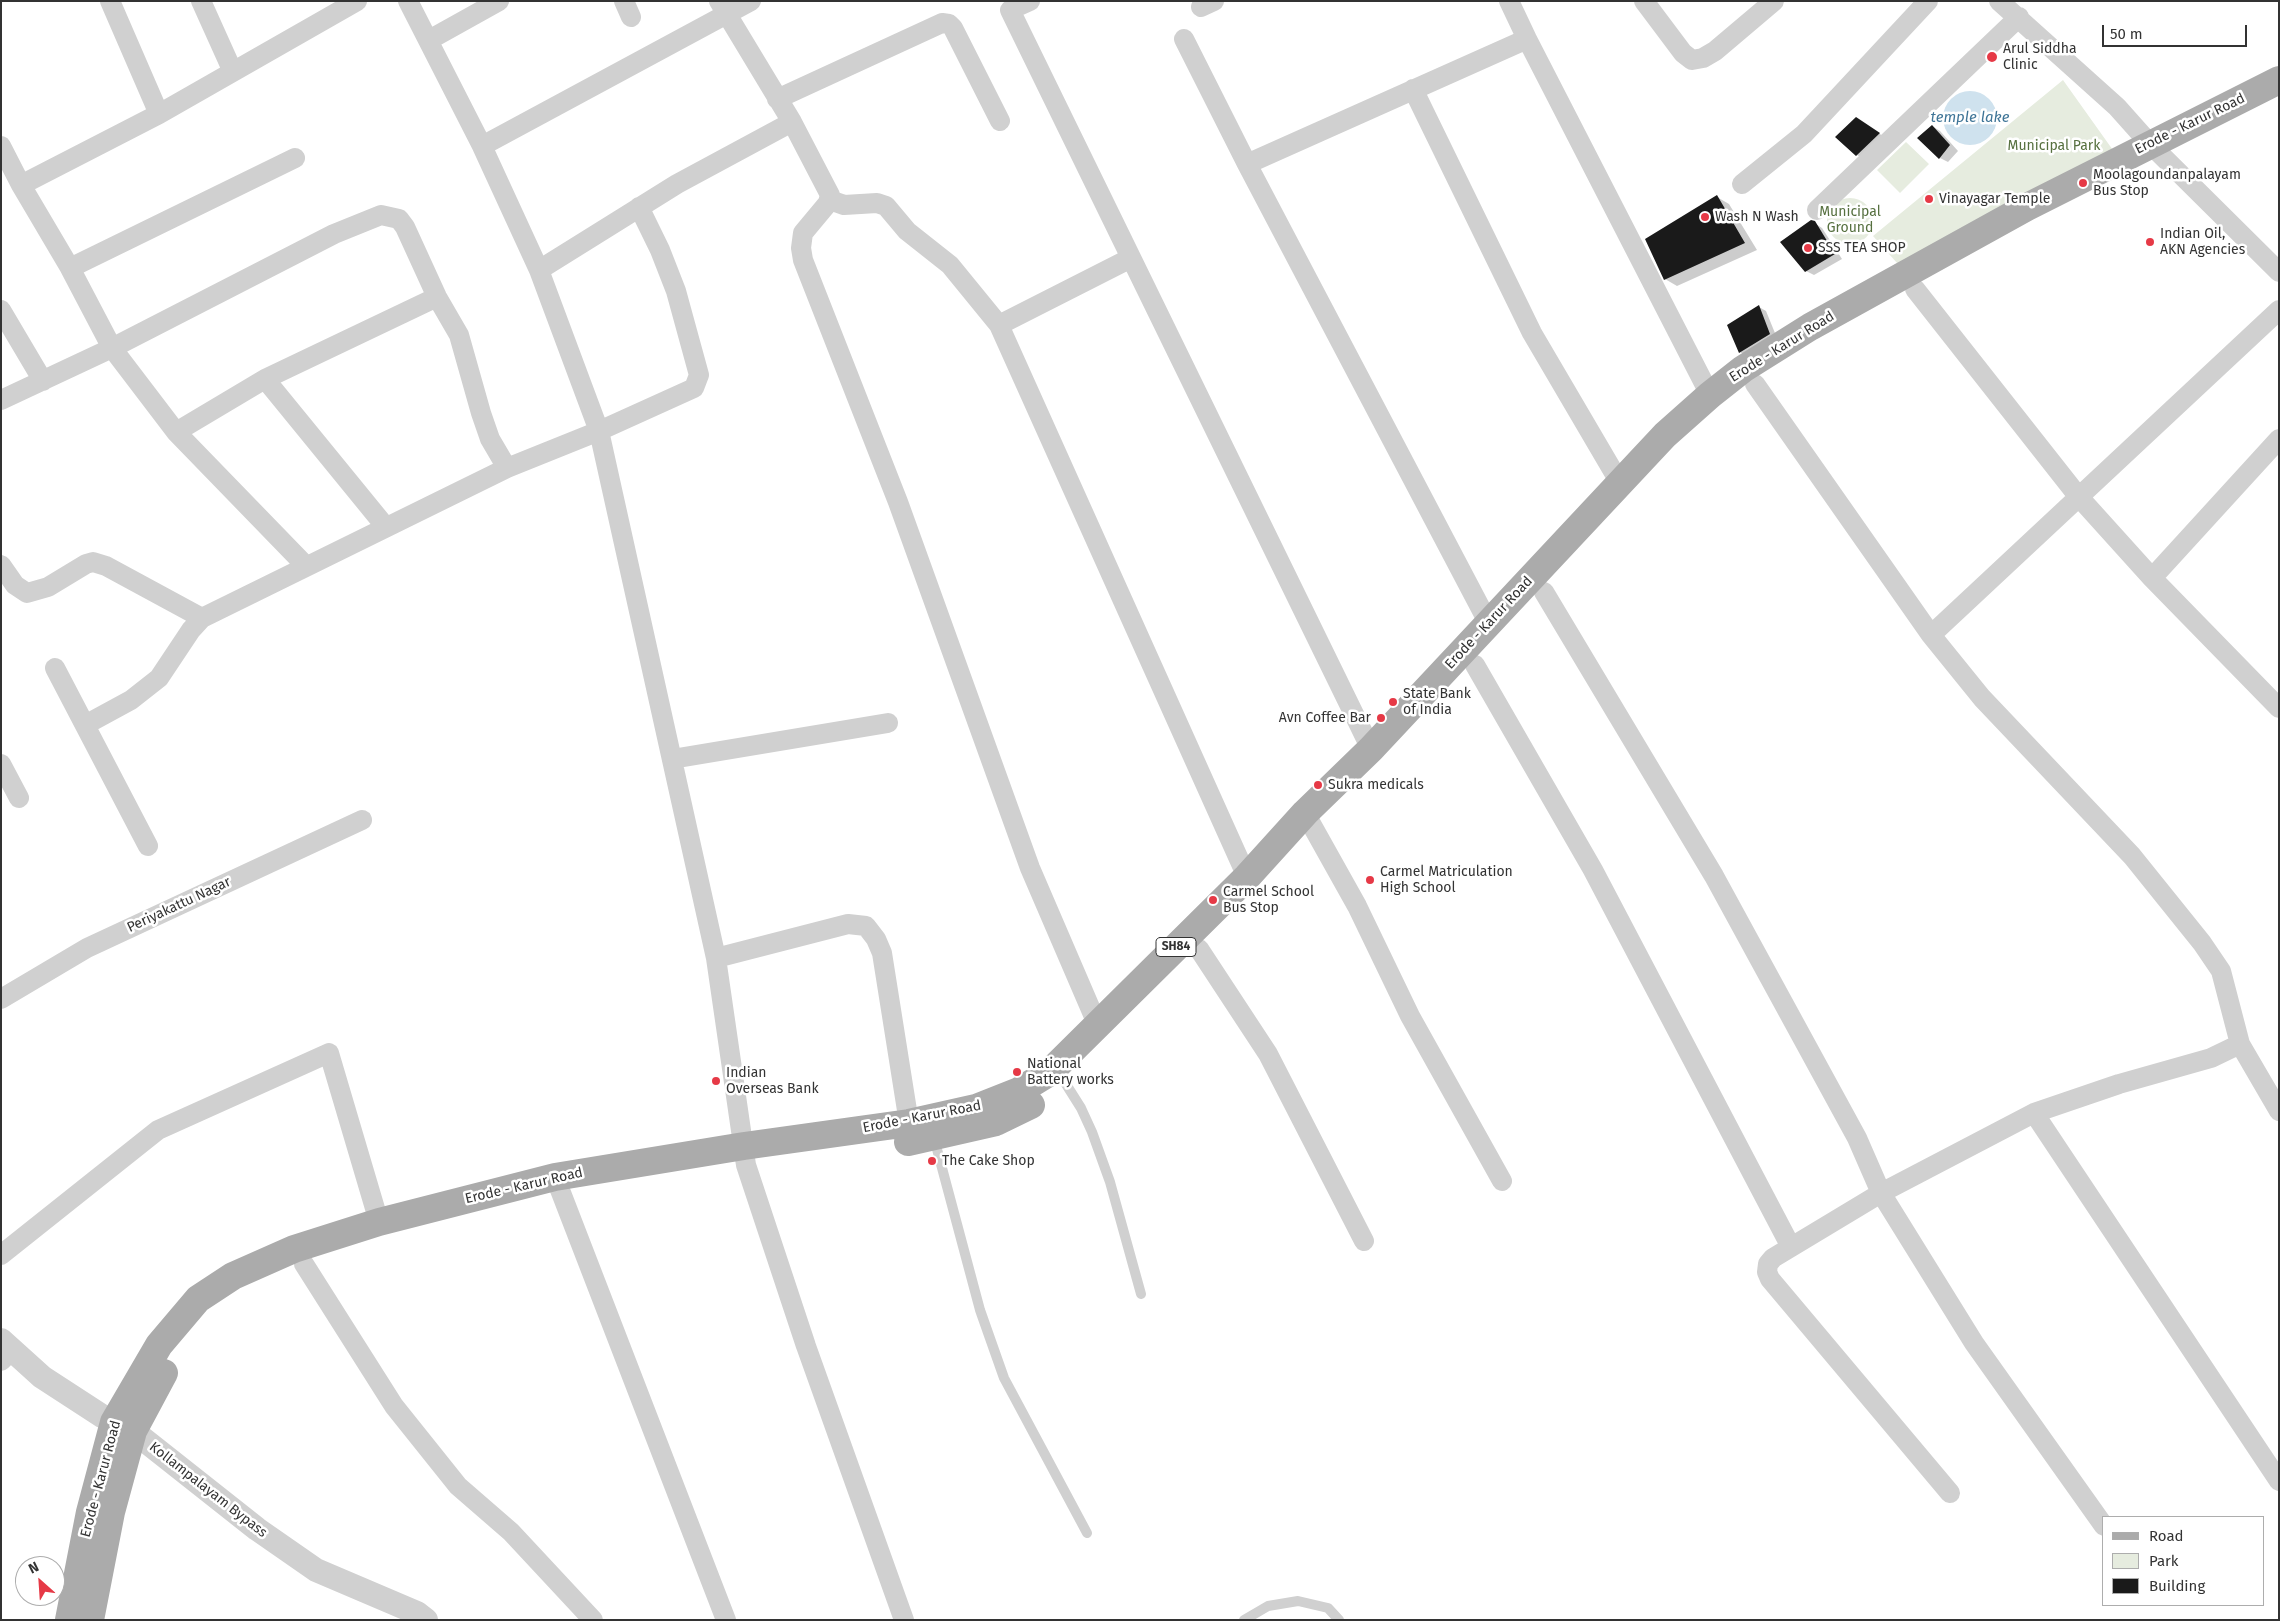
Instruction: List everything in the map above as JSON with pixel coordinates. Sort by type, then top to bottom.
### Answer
[{"type":"main road","name":"Erode - Karur Road","points":[[69,1620],[90,1512],[123,1426],[159,1345],[198,1299],[233,1276],[294,1249],[379,1222],[557,1186],[745,1155],[910,1123],[976,1108],[1019,1091],[1050,1072],[1248,876],[1310,822],[1386,761],[1679,448],[1755,384],[1820,343],[2279,80]]},
{"type":"main road","name":"Erode - Karur Road","points":[[745,1155],[934,1137],[996,1122],[1027,1108],[1064,1081],[1112,1039],[1199,949],[1262,888],[1310,822],[1371,749],[1665,435],[1710,395],[1744,369],[1810,327],[2028,207],[2279,100]]},
{"type":"main road","name":"Erode - Karur Road","points":[[90,1620],[111,1512],[123,1426],[156,1386],[206,1315],[224,1301],[257,1282],[304,1264],[557,1186]]},
{"type":"street","points":[[201,1],[233,72]]},
{"type":"street","points":[[21,185],[159,114],[357,1]]},
{"type":"street","points":[[408,1],[482,146],[539,270],[599,431],[716,958],[745,1155],[806,1346],[904,1620]]},
{"type":"street","points":[[429,40],[499,1]]},
{"type":"street","points":[[482,146],[722,8],[752,1]]},
{"type":"street","points":[[1030,1],[1010,10],[1371,749]]},
{"type":"street","points":[[1510,1],[1527,39],[1710,395]]},
{"type":"street","points":[[1644,1],[1682,53],[1692,60],[1703,58],[1715,51],[1774,1]]},
{"type":"street","points":[[1742,184],[1804,134],[1928,1]]},
{"type":"street","points":[[1999,1],[2117,107],[2279,272]]},
{"type":"street","points":[[111,2],[159,114]]},
{"type":"street","points":[[722,8],[792,122],[830,195],[830,200],[803,233],[801,248],[804,260],[898,502],[1030,868],[1098,1026]]},
{"type":"street","points":[[1817,210],[2019,17]]},
{"type":"street","points":[[777,99],[942,23],[949,24],[953,28],[1000,121]]},
{"type":"street","points":[[1184,39],[1246,164],[1488,624]]},
{"type":"street","points":[[1246,164],[1527,39]]},
{"type":"street","points":[[1413,90],[1532,333],[1620,484]]},
{"type":"street","points":[[539,270],[639,207],[792,122]]},
{"type":"street","points":[[1,146],[21,185],[70,268],[112,348],[176,432],[306,566]]},
{"type":"street","points":[[70,268],[295,158]]},
{"type":"street","points":[[830,200],[844,205],[868,203],[886,206],[906,231],[950,265],[999,325],[1248,876]]},
{"type":"street","points":[[85,725],[131,700],[160,678],[191,630],[202,618],[385,526],[508,468],[690,391],[698,379],[676,291],[660,250],[639,207]]},
{"type":"street","points":[[1,400],[112,348],[334,234],[382,215],[399,219],[404,226],[437,298],[459,335],[480,413],[490,439],[508,468]]},
{"type":"street","points":[[999,325],[1131,258]]},
{"type":"street","points":[[1914,289],[2078,496],[2152,578],[2279,708]]},
{"type":"street","points":[[176,432],[265,379],[437,298]]},
{"type":"street","points":[[1,310],[43,381]]},
{"type":"street","points":[[1931,635],[2279,310]]},
{"type":"street","points":[[265,379],[385,526]]},
{"type":"street","points":[[1755,384],[1931,635],[1982,698],[2132,856],[2202,943],[2221,971],[2240,1044],[2279,1111]]},
{"type":"street","points":[[2152,578],[2279,439]]},
{"type":"street","points":[[1,565],[14,585],[27,593],[48,587],[86,564],[93,562],[106,566],[202,618]]},
{"type":"street","points":[[1544,592],[1714,876],[1857,1138],[1881,1193],[1974,1343],[2102,1523]]},
{"type":"street","points":[[1475,665],[1593,870],[1791,1247]]},
{"type":"street","points":[[55,668],[148,846]]},
{"type":"street","points":[[672,759],[888,723]]},
{"type":"street","points":[[1,764],[19,798]]},
{"type":"street","name":"Periyakattu Nagar","points":[[1,999],[87,948],[362,820]]},
{"type":"street","points":[[1310,822],[1357,906],[1410,1016],[1502,1181]]},
{"type":"street","points":[[716,958],[848,924],[866,926],[876,938],[882,953],[910,1123]]},
{"type":"street","points":[[1199,949],[1268,1054],[1364,1241]]},
{"type":"street","points":[[1950,1493],[1770,1279],[1766,1272],[1768,1264],[1773,1258],[1881,1193],[2034,1112],[2119,1084],[2211,1058],[2240,1044]]},
{"type":"street","points":[[1,1255],[158,1130],[329,1053],[379,1222]]},
{"type":"street","points":[[2034,1112],[2279,1481]]},
{"type":"street","points":[[557,1186],[726,1620]]},
{"type":"street","points":[[304,1264],[394,1406],[458,1486],[511,1532],[594,1620]]},
{"type":"street","name":"Kollampalayam Bypass","points":[[5,1350],[42,1377],[102,1416],[123,1426],[257,1529],[316,1570],[417,1618]]},
{"type":"lane","points":[[1064,1081],[1081,1108],[1092,1132],[1110,1182],[1141,1294]]},
{"type":"lane","points":[[934,1137],[983,1318],[1004,1378],[1087,1533]]},
{"type":"lane","points":[[1251,1617],[1268,1606],[1298,1601],[1328,1608],[1339,1620]]},
{"type":"green space","name":"Municipal Park","points":[[2063,80],[2120,160],[1913,281],[1873,236]]},
{"type":"green space","points":[[1906,142],[1929,164],[1900,193],[1877,170]]},
{"type":"green space","name":"Municipal Ground","points":[[1845,198],[1855,198],[1869,208],[1873,221],[1869,234],[1863,240],[1855,244],[1845,244],[1831,234],[1827,226],[1827,216],[1837,202]]},
{"type":"water","name":"temple lake","points":[[1965,91],[1975,91],[1985,95],[1993,103],[1997,118],[1993,133],[1985,141],[1975,145],[1965,145],[1955,141],[1947,133],[1943,123],[1943,113],[1947,103],[1955,95]]},
{"type":"building","points":[[1856,117],[1880,133],[1856,156],[1835,137]]},
{"type":"building","points":[[1932,125],[1950,145],[1939,159],[1917,138]]},
{"type":"building","name":"Wash N Wash","points":[[1717,195],[1745,243],[1664,280],[1645,239]]},
{"type":"building","name":"SSS TEA SHOP","points":[[1811,220],[1815,221],[1835,254],[1805,272],[1780,242]]},
{"type":"building","points":[[1759,305],[1770,334],[1739,353],[1727,325]]},
{"type":"place","name":"Arul Siddha Clinic","points":[[1992,57]]},
{"type":"place","name":"Moolagoundanpalayam Bus Stop","points":[[2083,183]]},
{"type":"place","name":"Vinayagar Temple","points":[[1929,199]]},
{"type":"place","name":"Wash N Wash","points":[[1705,217]]},
{"type":"place","name":"Indian Oil, AKN Agencies","points":[[2150,242]]},
{"type":"place","name":"SSS TEA SHOP","points":[[1808,248]]},
{"type":"place","name":"State Bank of India","points":[[1393,702]]},
{"type":"place","name":"Avn Coffee Bar","points":[[1381,718]]},
{"type":"place","name":"Sukra medicals","points":[[1318,785]]},
{"type":"place","name":"Carmel Matriculation High School","points":[[1370,880]]},
{"type":"place","name":"Carmel School Bus Stop","points":[[1213,900]]},
{"type":"place","name":"National Battery works","points":[[1017,1072]]},
{"type":"place","name":"Indian Overseas Bank","points":[[716,1081]]},
{"type":"place","name":"The Cake Shop","points":[[932,1161]]}]
